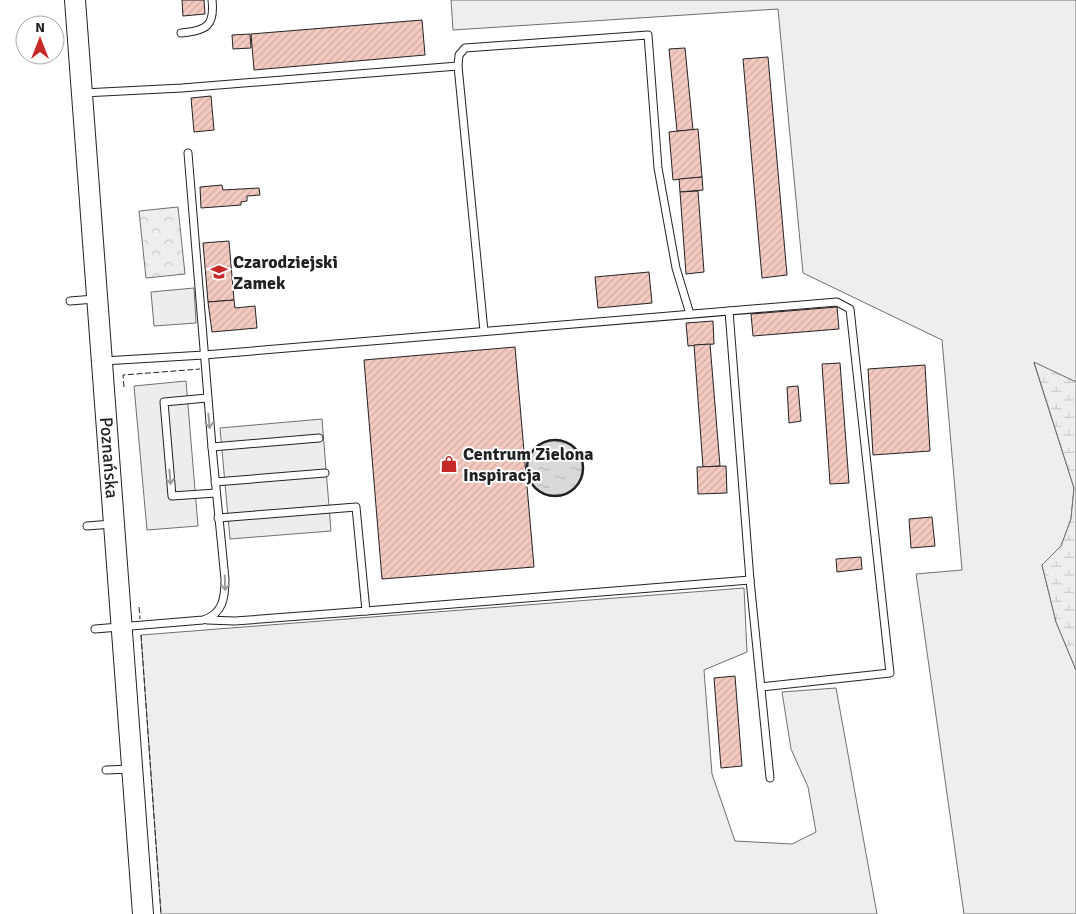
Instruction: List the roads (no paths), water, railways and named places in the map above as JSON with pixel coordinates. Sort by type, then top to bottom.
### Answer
[{"type":"main road","name":"Poznańska","points":[[76,0],[143,914]]},
{"type":"lane","points":[[181,33],[202,29],[210,23],[214,15],[212,0]]},
{"type":"lane","points":[[484,331],[458,66],[459,54],[465,48],[648,35],[658,168],[676,268],[690,314]]},
{"type":"lane","points":[[82,93],[182,88],[458,66]]},
{"type":"lane","points":[[188,153],[207,398],[226,591],[220,611],[213,617],[204,620]]},
{"type":"lane","points":[[70,301],[97,299]]},
{"type":"lane","points":[[102,361],[204,355],[837,302],[850,309],[890,673],[761,686]]},
{"type":"lane","points":[[729,311],[750,580],[770,778]]},
{"type":"lane","points":[[207,398],[164,402],[172,496],[216,493]]},
{"type":"lane","points":[[212,447],[319,438]]},
{"type":"lane","points":[[215,482],[325,473]]},
{"type":"lane","points":[[218,518],[356,507],[366,611]]},
{"type":"lane","points":[[87,526],[114,524]]},
{"type":"lane","points":[[95,629],[204,620],[235,621],[750,580]]},
{"type":"lane","points":[[106,770],[133,768]]},
{"type":"water","points":[[555,440],[566,442],[575,448],[581,457],[583,468],[581,479],[575,488],[566,494],[555,496],[544,494],[535,488],[529,479],[527,468],[529,457],[535,448],[544,442]]},
{"type":"place","name":"Czarodziejski Zamek","points":[[219,272]]},
{"type":"place","name":"Centrum Zielona Inspiracja","points":[[449,464]]}]
